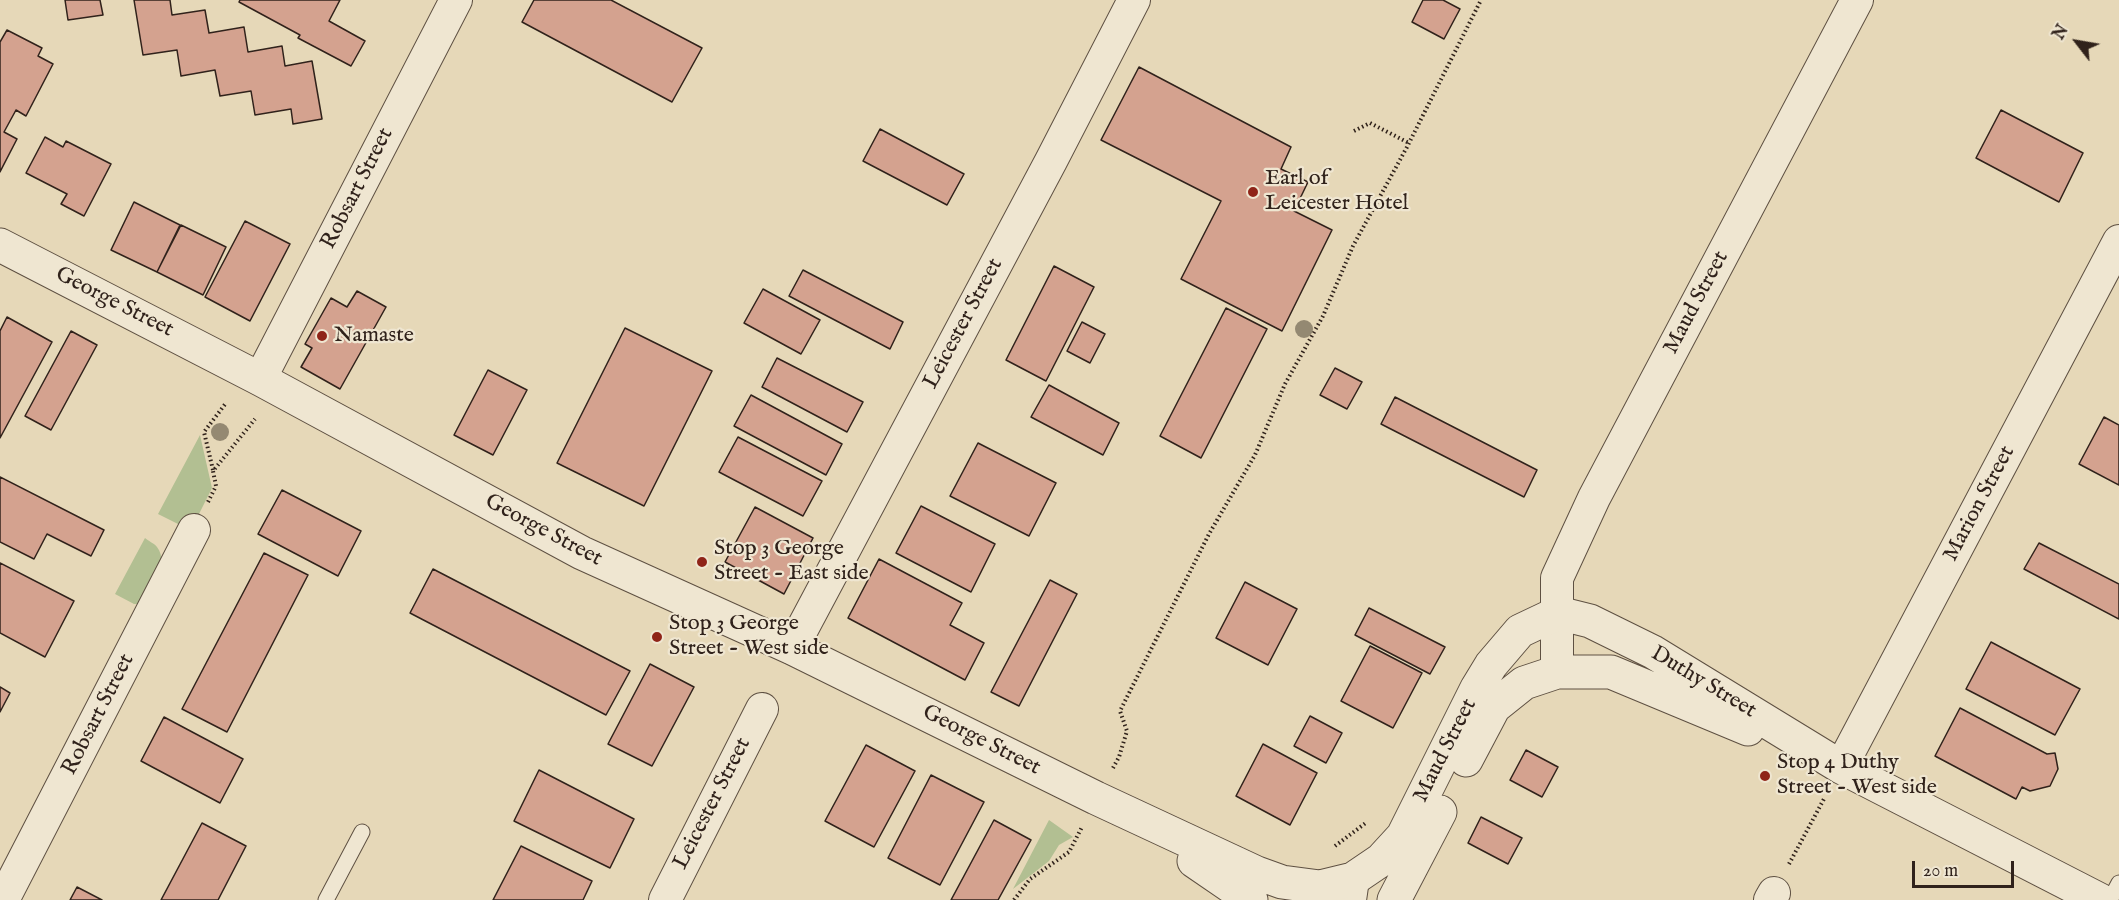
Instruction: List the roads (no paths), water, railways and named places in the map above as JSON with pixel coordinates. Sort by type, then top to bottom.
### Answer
[{"type":"street","name":"Robsart Street","points":[[260,379],[456,0]]},
{"type":"street","name":"Leicester Street","points":[[792,648],[1134,0]]},
{"type":"street","name":"Maud Street","points":[[1394,900],[1494,708],[1524,682],[1557,672],[1557,578],[1594,498],[1857,0]]},
{"type":"street","name":"Marion Street","points":[[1841,767],[2119,241]]},
{"type":"street","name":"George Street","points":[[0,245],[260,379],[582,553],[792,648],[1096,798],[1257,873],[1282,882],[1351,889]]},
{"type":"street","name":"Robsart Street","points":[[3,900],[194,530]]},
{"type":"street","name":"Maud Street","points":[[1351,889],[1403,836],[1477,688],[1491,665],[1520,632],[1558,613]]},
{"type":"street","name":"Duthy Street","points":[[1558,613],[1590,621],[1653,652],[1841,767],[2100,900]]},
{"type":"street","name":"Duthy Street","points":[[1557,672],[1611,672],[1841,767]]},
{"type":"street","name":"Leicester Street","points":[[665,900],[762,709]]},
{"type":"street","name":"George Street","points":[[1096,798],[1251,900]]},
{"type":"lane","points":[[326,900],[362,832]]},
{"type":"lane","points":[[2110,900],[2119,883]]},
{"type":"place","name":"Earl of Leicester Hotel","points":[[1253,192]]},
{"type":"place","name":"Namaste","points":[[322,336]]},
{"type":"place","name":"Stop 3 George Street - East side","points":[[702,562]]},
{"type":"place","name":"Stop 3 George Street - West side","points":[[657,637]]},
{"type":"place","name":"Stop 4 Duthy Street - West side","points":[[1765,776]]}]
